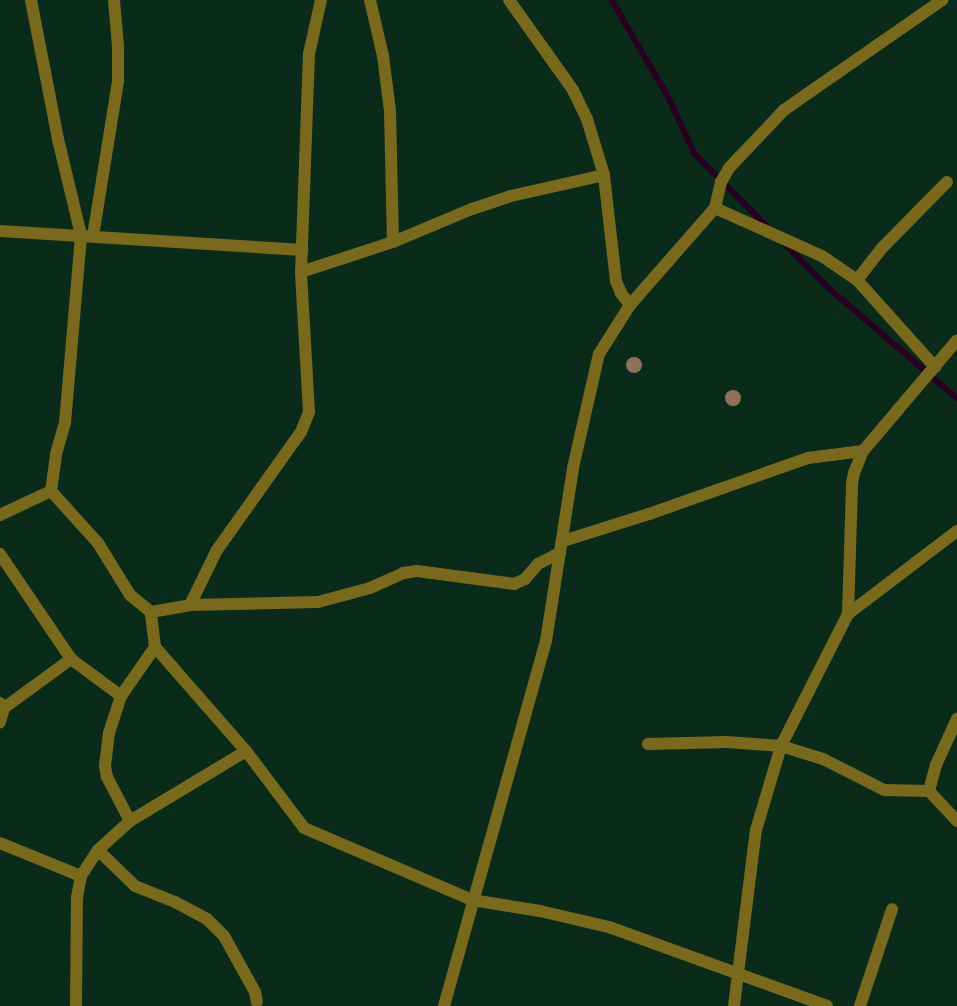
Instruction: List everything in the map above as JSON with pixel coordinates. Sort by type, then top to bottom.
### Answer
[{"type":"street","points":[[31,0],[58,139],[87,236]]},
{"type":"street","points":[[114,0],[118,46],[118,82],[87,236],[66,422],[56,454],[51,491],[98,543],[130,595],[151,612],[155,648],[246,751],[304,828],[472,900],[540,911],[609,927],[827,1006]]},
{"type":"street","points":[[190,605],[217,550],[301,432],[309,412],[301,272],[309,54],[320,0]]},
{"type":"street","points":[[370,0],[383,56],[390,111],[394,242]]},
{"type":"street","points":[[509,0],[573,90],[587,119],[604,175],[616,281],[621,293],[630,305]]},
{"type":"street","points":[[444,1006],[472,900],[546,641],[573,468],[599,354],[630,305],[715,208],[720,182],[728,168],[784,110],[942,0]]},
{"type":"street","points":[[301,272],[394,242],[512,196],[604,175]]},
{"type":"street","points":[[857,280],[881,249],[947,182]]},
{"type":"street","points":[[715,208],[822,256],[857,280],[935,367]]},
{"type":"street","points":[[0,231],[302,250]]},
{"type":"street","points":[[734,1006],[756,830],[781,746],[848,614],[852,484],[863,451],[957,340]]},
{"type":"street","points":[[151,612],[190,605],[318,602],[370,588],[403,573],[417,571],[514,584],[525,579],[538,564],[561,547],[808,458],[863,451]]},
{"type":"street","points":[[0,515],[51,491]]},
{"type":"street","points":[[848,614],[957,531]]},
{"type":"street","points":[[0,554],[71,659],[121,696]]},
{"type":"street","points":[[130,821],[107,777],[105,766],[109,733],[121,696],[155,648]]},
{"type":"street","points":[[0,722],[2,705],[71,659]]},
{"type":"street","points":[[929,791],[936,765],[957,719]]},
{"type":"street","points":[[648,744],[727,742],[781,746],[823,759],[884,790],[929,791],[957,821]]},
{"type":"street","points":[[76,1006],[76,908],[81,876],[98,850],[130,821],[246,751]]},
{"type":"street","points":[[0,843],[81,876]]},
{"type":"street","points":[[98,850],[135,886],[175,902],[207,919],[224,936],[255,992],[257,1002]]},
{"type":"street","points":[[860,1006],[892,909]]},
{"type":"waterway","points":[[612,0],[669,98],[695,154],[770,229]]},
{"type":"waterway","points":[[785,244],[830,289],[957,398]]}]
